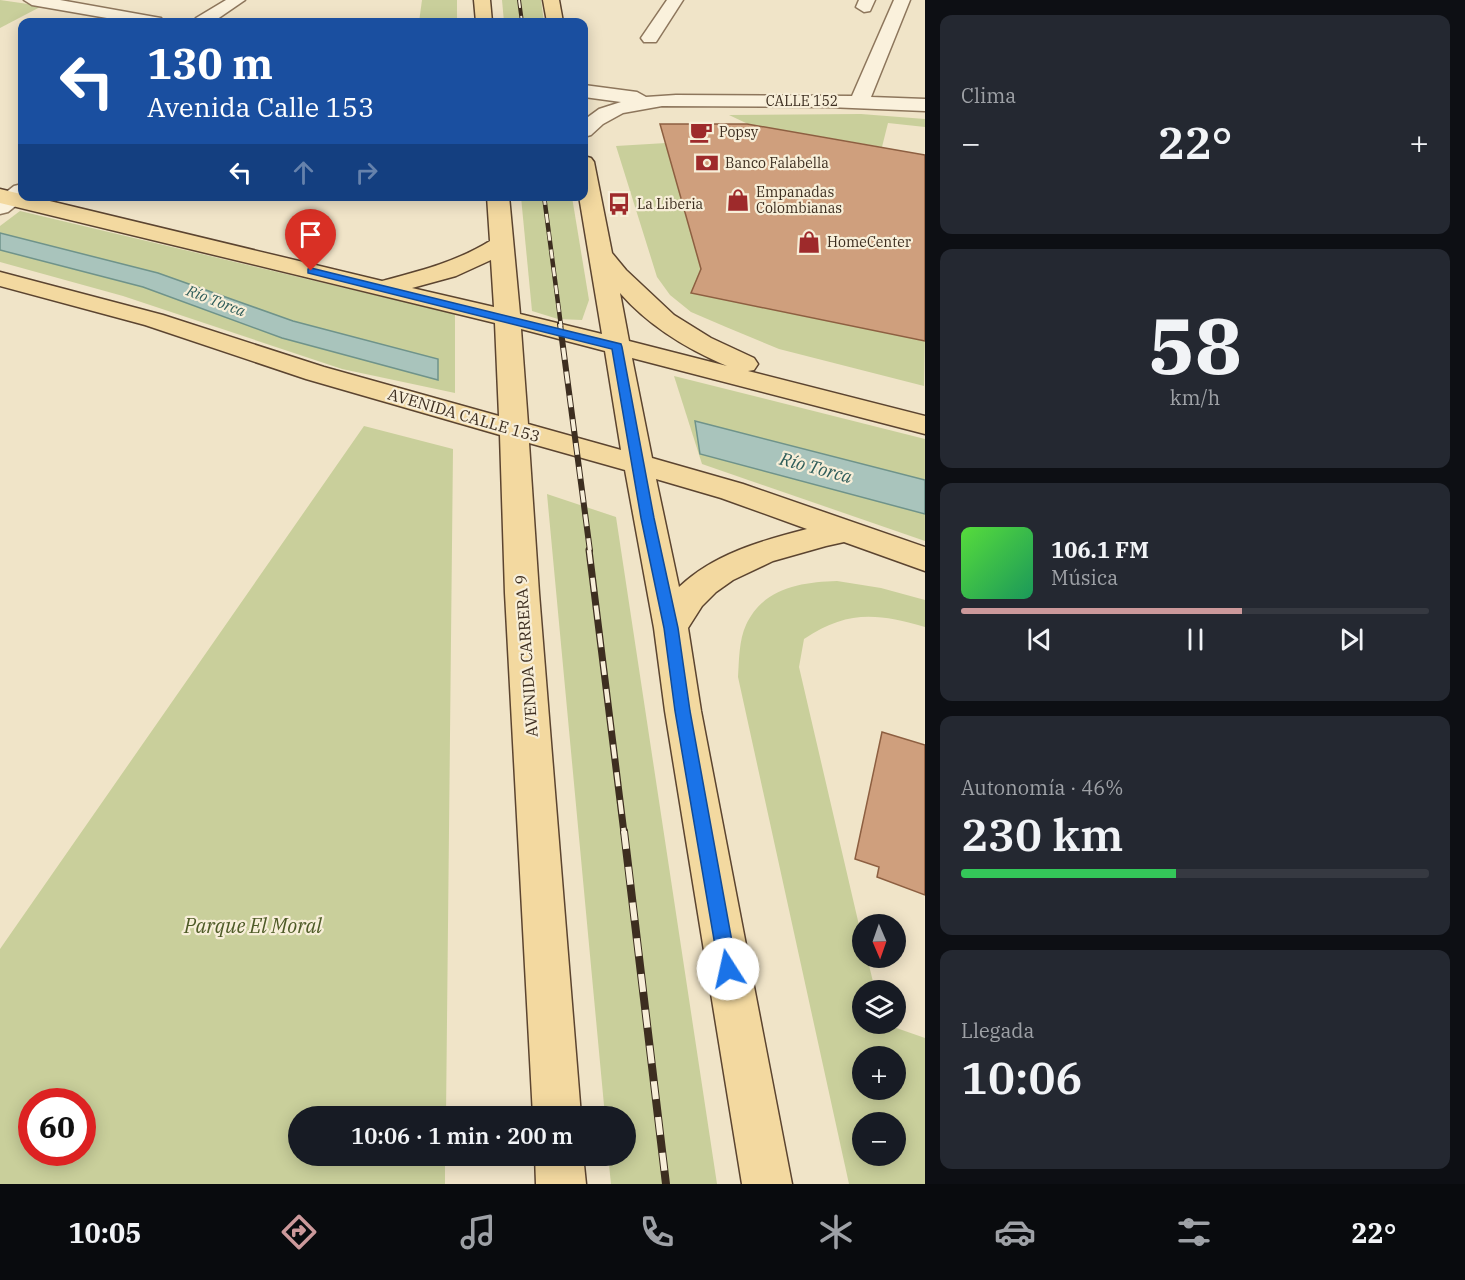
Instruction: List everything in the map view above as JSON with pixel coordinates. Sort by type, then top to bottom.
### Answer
[{"type":"main road","points":[[482,0],[484,18]]},
{"type":"main road","points":[[551,0],[554,18]]},
{"type":"main road","points":[[588,185],[636,454],[671,628],[683,711],[767,1184]]},
{"type":"main road","points":[[27,201],[507,318],[925,425]]},
{"type":"main road","name":"AVENIDA CARRERA 9","points":[[498,201],[555,1106]]},
{"type":"main road","points":[[380,288],[440,275],[463,266],[501,244]]},
{"type":"main road","points":[[600,253],[635,298],[678,331],[726,356],[876,413]]},
{"type":"main road","name":"AVENIDA CALLE 153","points":[[0,279],[154,320],[276,361],[513,418],[636,454],[925,560]]},
{"type":"main road","points":[[671,628],[690,597],[709,580],[759,554],[845,531]]},
{"type":"main road","points":[[560,1166],[561,1184]]},
{"type":"street","points":[[32,0],[66,3],[136,18]]},
{"type":"street","points":[[208,18],[237,0]]},
{"type":"street","points":[[650,38],[675,0]]},
{"type":"street","points":[[860,101],[902,0]]},
{"type":"street","name":"CALLE 152","points":[[588,91],[678,101]]},
{"type":"street","name":"CALLE 152","points":[[588,126],[592,122],[621,108],[657,101],[860,101],[925,105]]},
{"type":"street","points":[[7,196],[18,183]]},
{"type":"green space","points":[[0,0],[42,6],[18,18],[0,28]]},
{"type":"green space","points":[[422,0],[457,0],[457,18],[420,18]]},
{"type":"green space","points":[[502,0],[541,0],[543,18],[504,18]]},
{"type":"green space","points":[[861,114],[925,119],[925,127],[888,123],[882,147],[748,124],[729,115]]},
{"type":"green space","points":[[666,143],[709,253],[691,293],[925,341],[924,386],[779,349],[691,312],[670,295],[657,277],[616,146]]},
{"type":"green space","points":[[521,201],[573,201],[589,300],[582,320],[558,319],[532,311]]},
{"type":"green space","points":[[20,211],[455,314],[455,393],[342,369],[123,296],[0,262],[0,226]]},
{"type":"green space","points":[[674,376],[925,439],[925,541],[702,464]]},
{"type":"green space","name":"Parque El Moral","points":[[364,426],[453,449],[446,1106],[288,1106],[288,1166],[445,1166],[445,1184],[0,1184],[0,949]]},
{"type":"green space","points":[[547,494],[616,517],[717,1184],[611,1184],[609,1166],[636,1166],[636,1106],[604,1106]]},
{"type":"green space","points":[[837,581],[881,588],[925,600],[925,627],[877,617],[863,617],[834,623],[804,639],[799,667],[856,914],[852,914],[852,968],[870,968],[873,980],[852,980],[852,1034],[906,1034],[906,1031],[925,1038],[925,1184],[849,1184],[738,677],[742,637],[753,613],[773,595],[810,583]]},
{"type":"water","name":"Río Torca","points":[[0,233],[158,273],[293,321],[438,359],[438,380],[282,338],[143,287],[0,250]]},
{"type":"water","name":"Río Torca","points":[[695,421],[925,480],[925,514],[700,454]]},
{"type":"building","name":"HomeCenter","points":[[660,124],[747,124],[925,155],[925,341],[691,293],[701,269]]},
{"type":"building","points":[[882,732],[925,745],[925,895],[877,877],[879,867],[855,859]]},
{"type":"railway","points":[[519,0],[521,18]]},
{"type":"railway","points":[[545,201],[561,326]]},
{"type":"railway","points":[[560,324],[590,551]]},
{"type":"railway","points":[[589,550],[624,833]]},
{"type":"railway","points":[[624,831],[666,1184]]},
{"type":"place","name":"Popsy","points":[[701,132]]},
{"type":"place","name":"Banco Falabella","points":[[707,163]]},
{"type":"place","name":"Empanadas Colombianas","points":[[738,200]]},
{"type":"place","name":"La Liberia","points":[[619,204]]},
{"type":"place","name":"HomeCenter","points":[[809,242]]},
{"type":"route","points":[[311,271],[617,347],[656,562],[671,628],[683,711],[728,969]]}]
